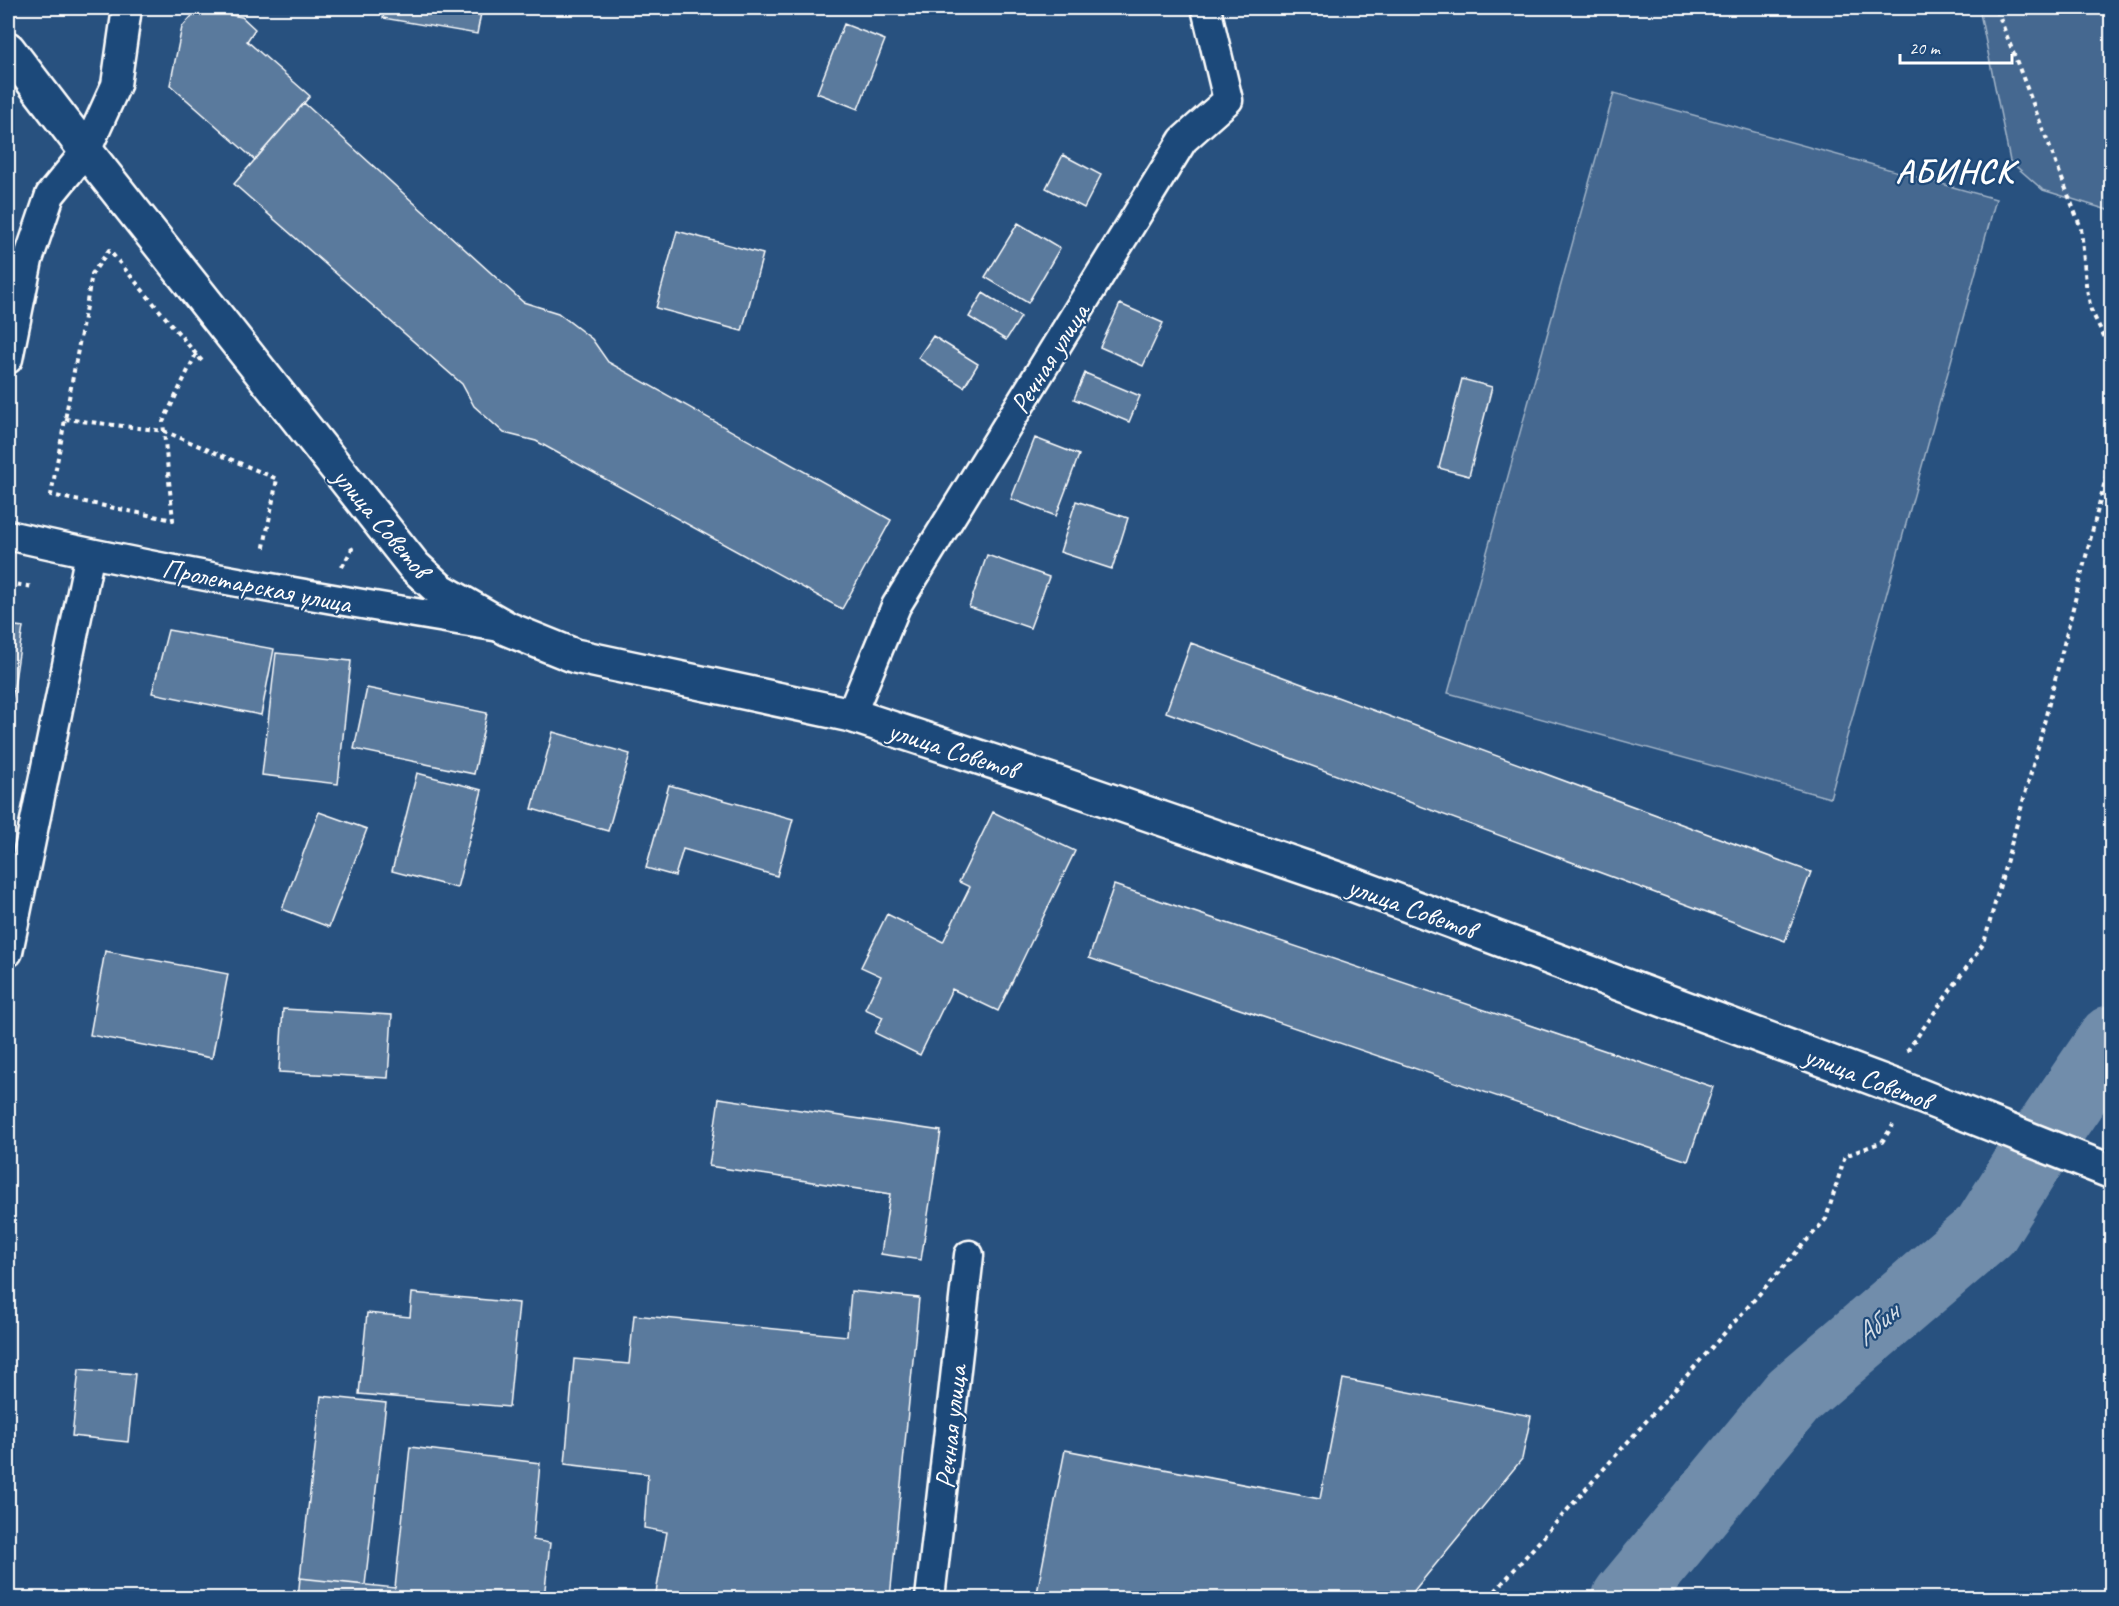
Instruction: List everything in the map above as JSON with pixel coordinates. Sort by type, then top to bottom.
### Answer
[{"type":"main road","name":"улица Советов","points":[[8,49],[414,566],[440,590],[508,629],[574,656],[851,715],[1061,784],[1341,880],[1908,1091],[2112,1172]]},
{"type":"street","points":[[8,359],[28,260],[50,195],[86,151],[116,85],[127,8]]},
{"type":"street","name":"Речная улица","points":[[851,715],[896,606],[1183,140],[1228,100],[1206,8]]},
{"type":"street","name":"Пролетарская улица","points":[[8,535],[334,600],[508,629]]},
{"type":"street","points":[[8,951],[90,553]]},
{"type":"street","name":"Речная улица","points":[[930,1599],[969,1255]]},
{"type":"path","points":[[1906,1051],[1984,943],[2038,747],[2111,456],[2108,344],[2091,310],[2086,284],[2081,228],[1996,8]]},
{"type":"path","points":[[196,354],[163,422],[173,520],[51,495],[92,274],[109,250],[204,363]]},
{"type":"path","points":[[65,419],[164,431],[276,479],[261,559]]},
{"type":"path","points":[[340,570],[352,549],[345,540]]},
{"type":"path","points":[[8,583],[33,587]]},
{"type":"path","points":[[1489,1599],[1826,1219],[1845,1156],[1882,1142],[1894,1124]]},
{"type":"shaded area","points":[[1979,8],[2111,8],[2111,211],[2043,190],[2010,161]]},
{"type":"shaded area","points":[[1614,93],[1996,199],[1830,798],[1448,693]]},
{"type":"building","points":[[385,8],[482,8],[477,34],[383,18]]},
{"type":"building","points":[[198,9],[242,17],[255,29],[247,41],[310,96],[255,160],[170,85],[182,27]]},
{"type":"building","points":[[844,24],[885,40],[858,109],[817,93]]},
{"type":"building","points":[[304,103],[523,302],[558,313],[592,339],[608,362],[891,520],[842,609],[536,441],[504,433],[474,406],[462,384],[234,184]]},
{"type":"building","points":[[1063,155],[1101,175],[1084,208],[1046,188]]},
{"type":"building","points":[[1018,223],[1060,248],[1028,303],[985,277]]},
{"type":"building","points":[[677,231],[763,254],[742,331],[656,308]]},
{"type":"building","points":[[983,293],[1021,317],[1006,340],[969,317]]},
{"type":"building","points":[[1120,304],[1163,323],[1143,366],[1100,347]]},
{"type":"building","points":[[933,336],[978,364],[964,387],[918,358]]},
{"type":"building","points":[[1085,373],[1140,396],[1129,422],[1074,399]]},
{"type":"building","points":[[1462,379],[1492,387],[1469,476],[1439,468]]},
{"type":"building","points":[[1035,438],[1079,455],[1056,516],[1011,499]]},
{"type":"building","points":[[1076,501],[1128,518],[1112,569],[1060,552]]},
{"type":"building","points":[[987,555],[1049,577],[1030,628],[969,607]]},
{"type":"building","points":[[8,625],[23,627],[8,727]]},
{"type":"building","points":[[168,630],[274,649],[261,715],[152,693]]},
{"type":"building","points":[[1191,643],[1811,872],[1785,941],[1166,712]]},
{"type":"building","points":[[276,653],[351,661],[338,784],[262,775]]},
{"type":"building","points":[[367,688],[487,713],[474,774],[354,749]]},
{"type":"building","points":[[553,732],[630,754],[608,831],[532,809]]},
{"type":"building","points":[[417,773],[482,790],[457,888],[392,871]]},
{"type":"building","points":[[669,785],[793,819],[777,876],[683,849],[675,876],[646,868]]},
{"type":"building","points":[[319,812],[367,829],[329,927],[282,909]]},
{"type":"building","points":[[993,812],[1075,851],[998,1011],[952,989],[920,1055],[875,1033],[883,1017],[865,1009],[881,976],[861,967],[887,914],[943,942],[970,887],[959,882]]},
{"type":"building","points":[[1114,885],[1713,1087],[1688,1161],[1089,958]]},
{"type":"building","points":[[105,951],[228,974],[212,1058],[90,1035]]},
{"type":"building","points":[[283,1009],[392,1015],[388,1078],[279,1072]]},
{"type":"building","points":[[719,1098],[941,1131],[921,1260],[881,1254],[890,1194],[709,1166]]},
{"type":"building","points":[[851,1291],[919,1298],[890,1598],[655,1598],[667,1532],[644,1528],[648,1474],[565,1464],[574,1359],[629,1364],[634,1315],[847,1336]]},
{"type":"building","points":[[412,1293],[519,1303],[509,1407],[359,1394],[367,1313],[410,1317]]},
{"type":"building","points":[[79,1369],[135,1374],[128,1442],[72,1436]]},
{"type":"building","points":[[1343,1379],[1531,1416],[1522,1459],[1408,1598],[1036,1598],[1065,1450],[1320,1499]]},
{"type":"building","points":[[321,1396],[386,1403],[365,1585],[300,1578]]},
{"type":"building","points":[[410,1447],[540,1463],[533,1540],[550,1543],[544,1598],[298,1598],[300,1578],[395,1588]]},
{"type":"waterway","name":"Абин","points":[[1626,1598],[1794,1395],[1986,1230],[2034,1153],[2112,1039]]},
{"type":"district","name":"АБИНСК","points":[[1955,170]]}]
